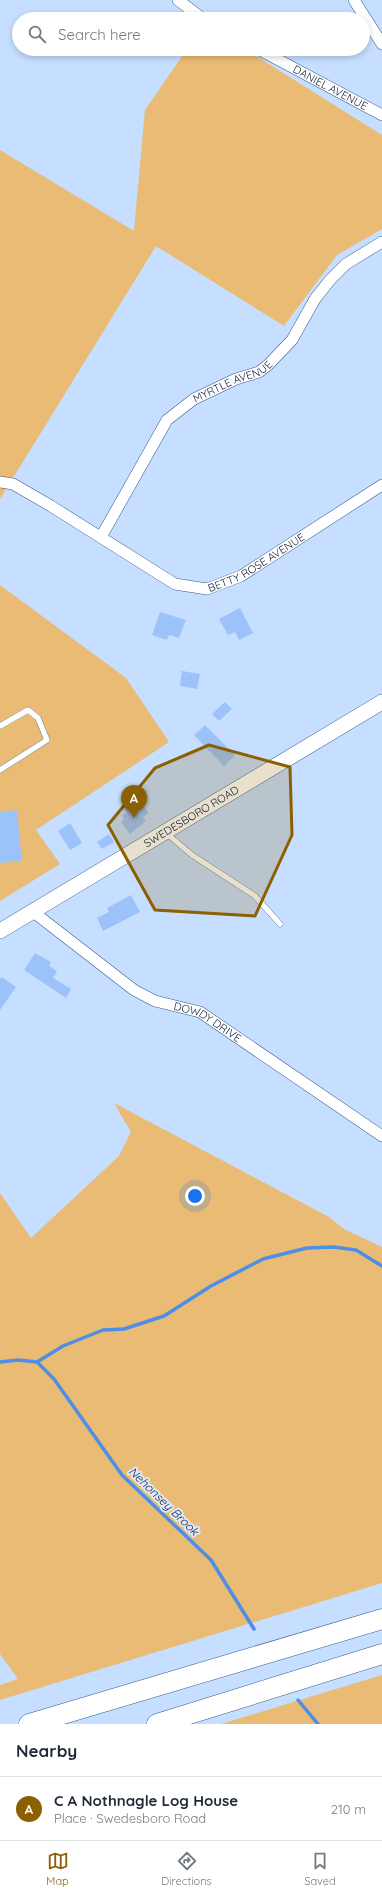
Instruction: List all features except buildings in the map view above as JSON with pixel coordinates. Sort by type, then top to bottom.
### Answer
[{"type":"highway","points":[[29,1724],[382,1619]]},
{"type":"highway","points":[[157,1724],[382,1654]]},
{"type":"main road","name":"SWEDESBORO ROAD","points":[[0,932],[32,911],[382,702]]},
{"type":"street","points":[[178,0],[194,12]]},
{"type":"street","points":[[354,0],[362,12]]},
{"type":"street","points":[[370,25],[382,44]]},
{"type":"street","name":"DANIEL AVENUE","points":[[271,56],[382,115]]},
{"type":"street","name":"MYRTLE AVENUE","points":[[101,537],[167,420],[194,399],[236,379],[259,372],[268,365],[292,340],[315,299],[330,280],[346,264],[382,242]]},
{"type":"street","name":"BETTY ROSE AVENUE","points":[[0,482],[13,484],[175,584],[207,589],[241,576],[382,485]]},
{"type":"street","name":"DOWDY DRIVE","points":[[32,911],[134,990],[155,1001],[200,1012],[382,1136]]},
{"type":"lane","points":[[0,726],[28,710],[38,718],[47,740],[0,770]]},
{"type":"lane","points":[[165,832],[192,855],[255,896],[280,924]]},
{"type":"highlighted area","points":[[209,745],[290,767],[292,835],[255,916],[155,910],[108,825],[155,768]]},
{"type":"shaded area","points":[[182,56],[256,56],[382,135],[382,229],[337,255],[284,326],[156,246],[0,499],[0,150],[134,231],[145,110]]},
{"type":"shaded area","points":[[0,585],[126,678],[169,742],[36,830],[60,864],[0,901]]},
{"type":"shaded area","points":[[114,1103],[329,1217],[344,1229],[382,1247],[382,1583],[0,1700],[0,1685],[18,1679],[0,1654],[0,1193],[31,1238],[119,1156],[131,1132]]},
{"type":"shaded area","points":[[382,1675],[382,1724],[221,1724]]},
{"type":"waterway","points":[[37,1362],[63,1346],[103,1330],[124,1329],[164,1316],[211,1286],[263,1259],[307,1248],[333,1247],[356,1250],[382,1266]]},
{"type":"waterway","name":"Nehonsey Brook","points":[[0,1362],[18,1360],[37,1362],[54,1379],[122,1475],[211,1560],[254,1629]]},
{"type":"waterway","name":"Nehonsey Brook","points":[[298,1700],[318,1724]]},
{"type":"place","name":"C A Nothnagle Log House","points":[[134,818]]}]
